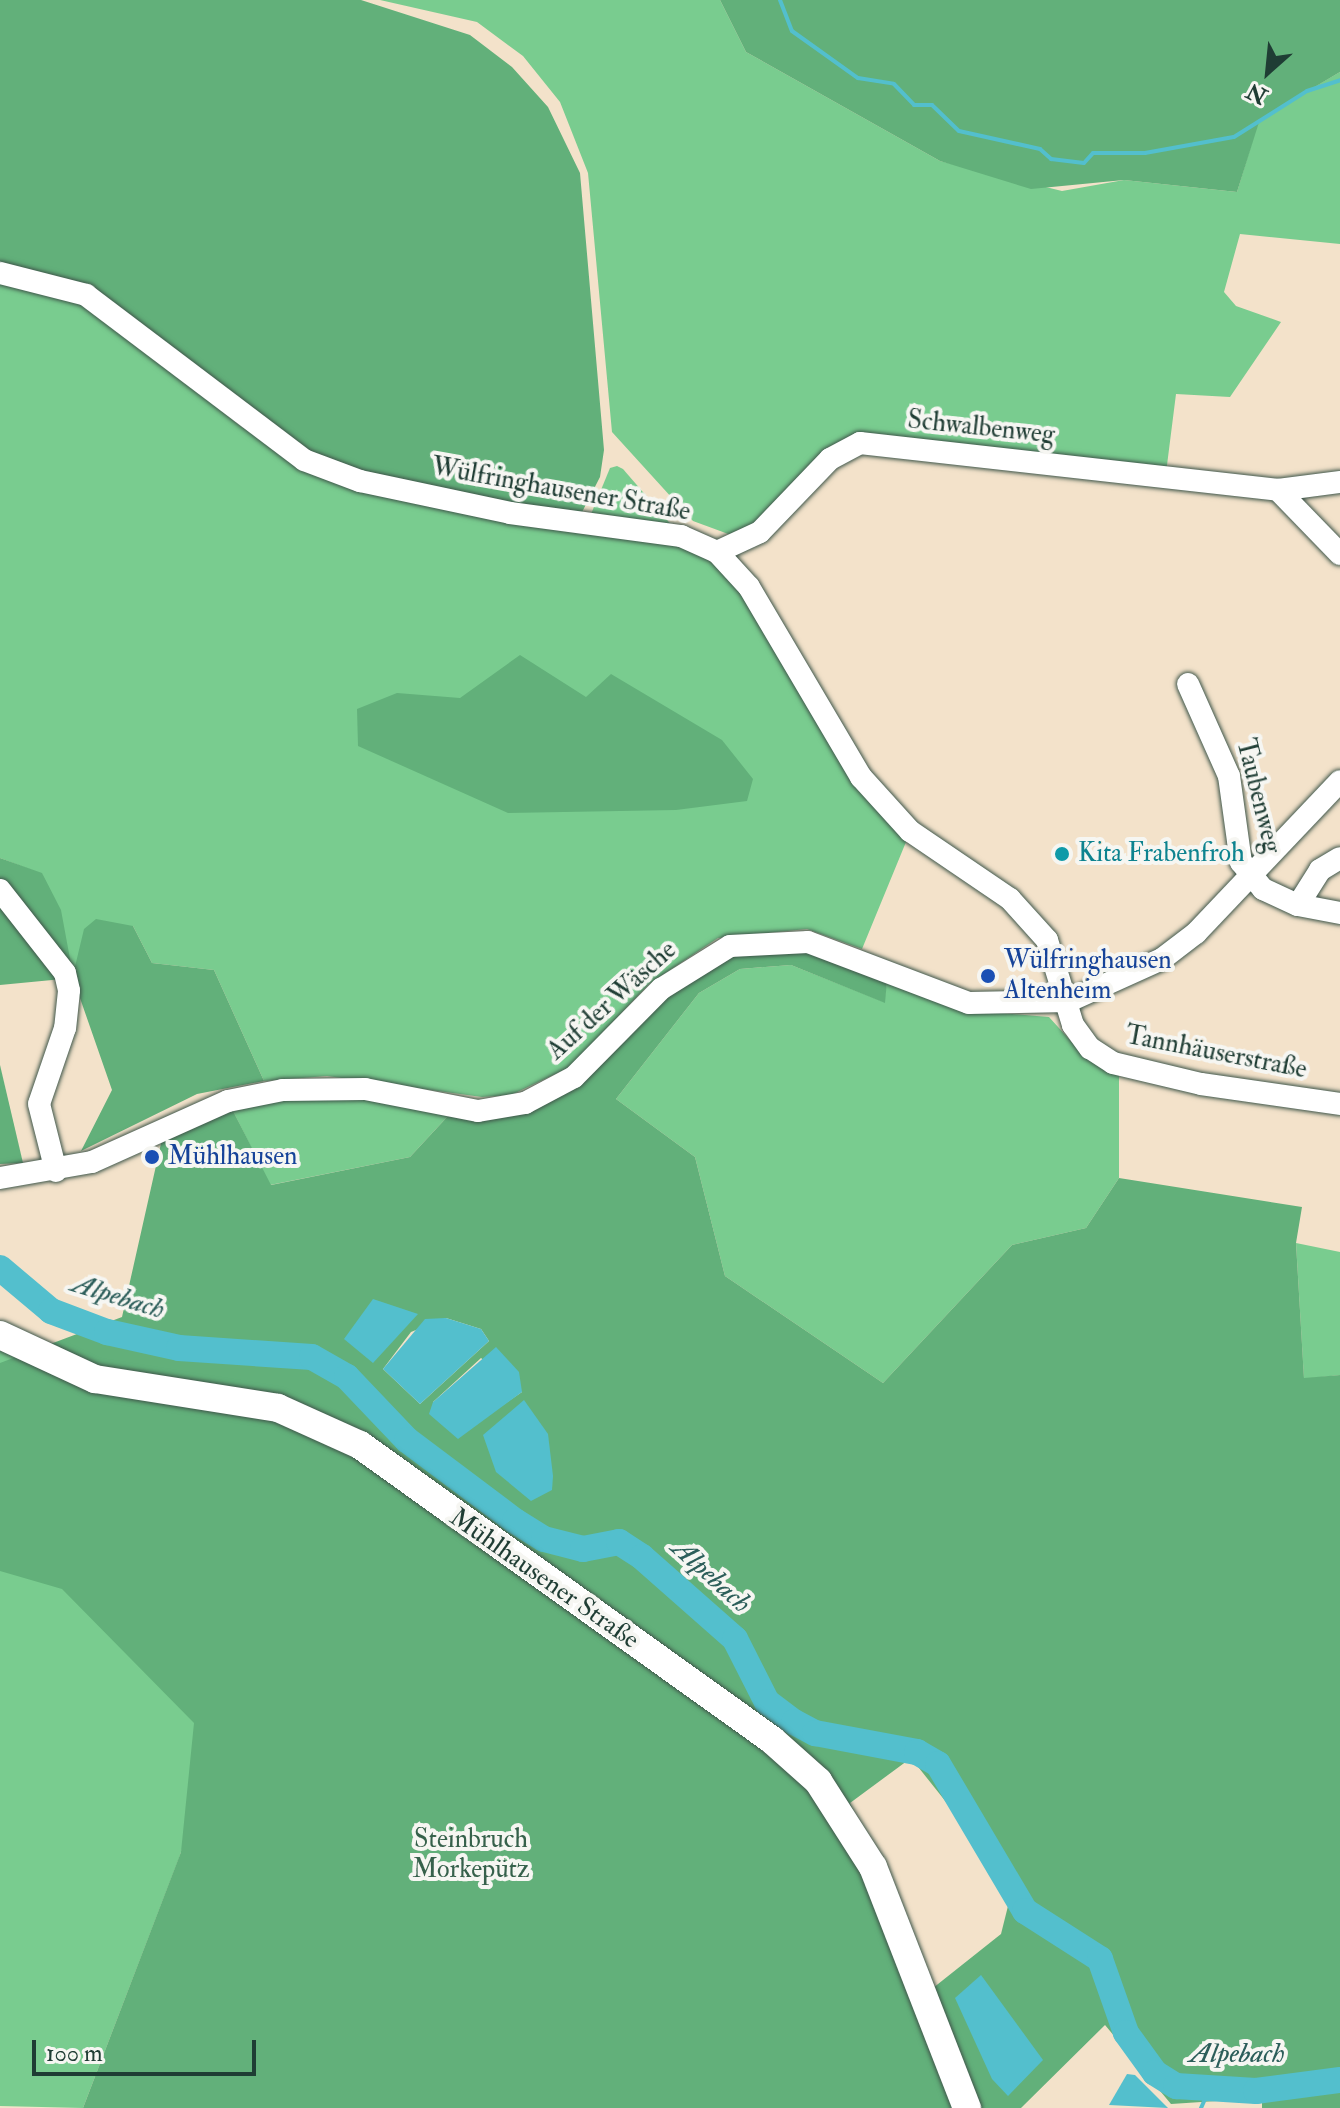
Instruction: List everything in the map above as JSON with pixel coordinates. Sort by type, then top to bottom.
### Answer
[{"type":"main road","name":"Mühlhausener Straße","points":[[0,1335],[95,1379],[278,1408],[349,1440],[728,1706],[818,1781],[851,1829],[967,2108]]},
{"type":"street","name":"Wülfringhausener Straße","points":[[0,273],[86,295],[256,431],[318,465],[510,513],[681,536],[717,552],[749,587],[861,777],[910,831],[1026,915],[1047,940],[1069,1001]]},
{"type":"street","name":"Schwalbenweg","points":[[717,552],[760,532],[830,459],[860,443],[1278,490],[1340,482]]},
{"type":"street","points":[[1278,490],[1340,554]]},
{"type":"street","name":"Taubenweg","points":[[1188,684],[1221,750],[1241,862],[1253,877]]},
{"type":"street","points":[[1069,1001],[1162,959],[1253,877],[1340,781]]},
{"type":"street","points":[[1298,905],[1320,870],[1340,858]]},
{"type":"street","points":[[1253,877],[1298,905],[1340,913]]},
{"type":"street","points":[[0,890],[59,964],[69,991],[65,1028],[39,1104],[56,1171]]},
{"type":"street","name":"Auf der Wäsche","points":[[0,1178],[56,1171],[133,1148],[228,1101],[283,1090],[365,1089],[478,1111],[525,1103],[574,1077],[661,989],[730,946],[808,942],[969,1003],[1069,1001]]},
{"type":"street","name":"Tannhäuserstraße","points":[[1069,1001],[1073,1025],[1113,1063],[1340,1104]]},
{"type":"green space","points":[[0,0],[361,0],[470,35],[512,67],[548,107],[580,173],[604,450],[600,477],[579,518],[358,477],[305,455],[88,293],[0,271]]},
{"type":"green space","points":[[380,0],[720,0],[746,52],[940,161],[1062,191],[1124,180],[1237,192],[1259,119],[1340,72],[1340,244],[1240,234],[1224,292],[1236,306],[1281,322],[1230,397],[1176,394],[1166,473],[869,437],[758,528],[731,535],[693,521],[612,432],[588,173],[560,102],[523,56],[477,22]]},
{"type":"green space","points":[[720,0],[1340,0],[1340,72],[1260,119],[1237,192],[1124,180],[1031,189],[940,161],[746,52]]},
{"type":"green space","points":[[0,279],[90,306],[239,425],[310,471],[682,544],[735,577],[876,808],[906,842],[862,949],[807,929],[718,938],[649,984],[570,1067],[511,1095],[482,1097],[327,1076],[264,1081],[214,970],[152,963],[133,926],[73,978],[42,874],[0,858]]},
{"type":"green space","points":[[617,466],[674,528],[589,519],[610,468]]},
{"type":"green space","points":[[520,655],[586,697],[611,674],[722,740],[753,779],[747,801],[676,810],[508,813],[358,746],[357,709],[397,693],[460,698]]},
{"type":"green space","points":[[0,858],[42,873],[61,910],[73,975],[84,929],[96,919],[133,926],[152,963],[214,970],[264,1081],[197,1094],[81,1151],[112,1090],[73,978],[0,985]]},
{"type":"green space","name":"Steinbruch Morkepütz","points":[[804,949],[887,981],[885,1003],[791,965],[740,969],[699,993],[616,1099],[695,1157],[725,1276],[883,1383],[1012,1245],[1086,1228],[1119,1178],[1302,1207],[1296,1243],[1304,1378],[1340,1375],[1340,2108],[1262,2108],[1262,2098],[1171,2104],[1105,2025],[1021,2108],[83,2108],[181,1852],[194,1723],[62,1589],[0,1571],[0,1363],[122,1317],[162,1139],[232,1109],[271,1185],[410,1157],[448,1116],[528,1108],[665,993],[730,952]],"holes":[[[446,1318],[481,1329],[489,1341],[420,1404],[383,1369],[411,1332]],[[481,1358],[522,1392],[491,1413],[433,1402]],[[911,1758],[1013,1886],[1001,1934],[933,1988],[850,1803]]]},
{"type":"green space","points":[[791,965],[884,1002],[887,981],[966,1010],[1049,1017],[1077,1048],[1119,1072],[1119,1178],[1086,1228],[1012,1245],[883,1383],[725,1276],[695,1157],[616,1099],[699,993],[740,969]]},
{"type":"green space","points":[[0,1065],[23,1163],[0,1164]]},
{"type":"green space","points":[[374,1098],[448,1116],[410,1157],[270,1185],[232,1109],[261,1099]]},
{"type":"green space","points":[[1296,1243],[1340,1252],[1340,1375],[1304,1379]]},
{"type":"green space","points":[[0,1349],[320,1442],[179,1858],[83,2108],[0,2106]]},
{"type":"water","points":[[373,1299],[418,1314],[373,1363],[344,1339]]},
{"type":"water","points":[[446,1318],[481,1329],[489,1341],[420,1404],[383,1369],[425,1319]]},
{"type":"water","points":[[496,1347],[519,1372],[522,1392],[458,1439],[429,1414],[433,1402]]},
{"type":"water","points":[[524,1400],[548,1434],[553,1476],[552,1490],[531,1501],[496,1472],[483,1435]]},
{"type":"water","points":[[981,1975],[1043,2060],[1008,2096],[992,2079],[955,1998]]},
{"type":"water","points":[[1127,2074],[1135,2075],[1168,2108],[1109,2105]]},
{"type":"waterway","points":[[780,0],[792,31],[858,78],[894,84],[914,105],[932,105],[959,131],[1040,149],[1051,159],[1084,163],[1093,153],[1145,153],[1234,137],[1307,91],[1340,80]]},
{"type":"waterway","name":"Alpebach","points":[[0,1268],[51,1311],[107,1332],[179,1348],[312,1357],[347,1377],[407,1440],[544,1539],[583,1549],[619,1542],[642,1557],[735,1639],[767,1702],[794,1722],[815,1733],[917,1752],[938,1764],[1025,1911],[1100,1959],[1126,2033],[1155,2073],[1176,2086],[1256,2091],[1340,2080]]},
{"type":"waterway","points":[[1201,2108],[1210,2088]]},
{"type":"place","name":"Kita Frabenfroh","points":[[1062,854]]},
{"type":"place","name":"Wülfringhausen Altenheim","points":[[988,976]]},
{"type":"place","name":"Mühlhausen","points":[[152,1157]]}]
